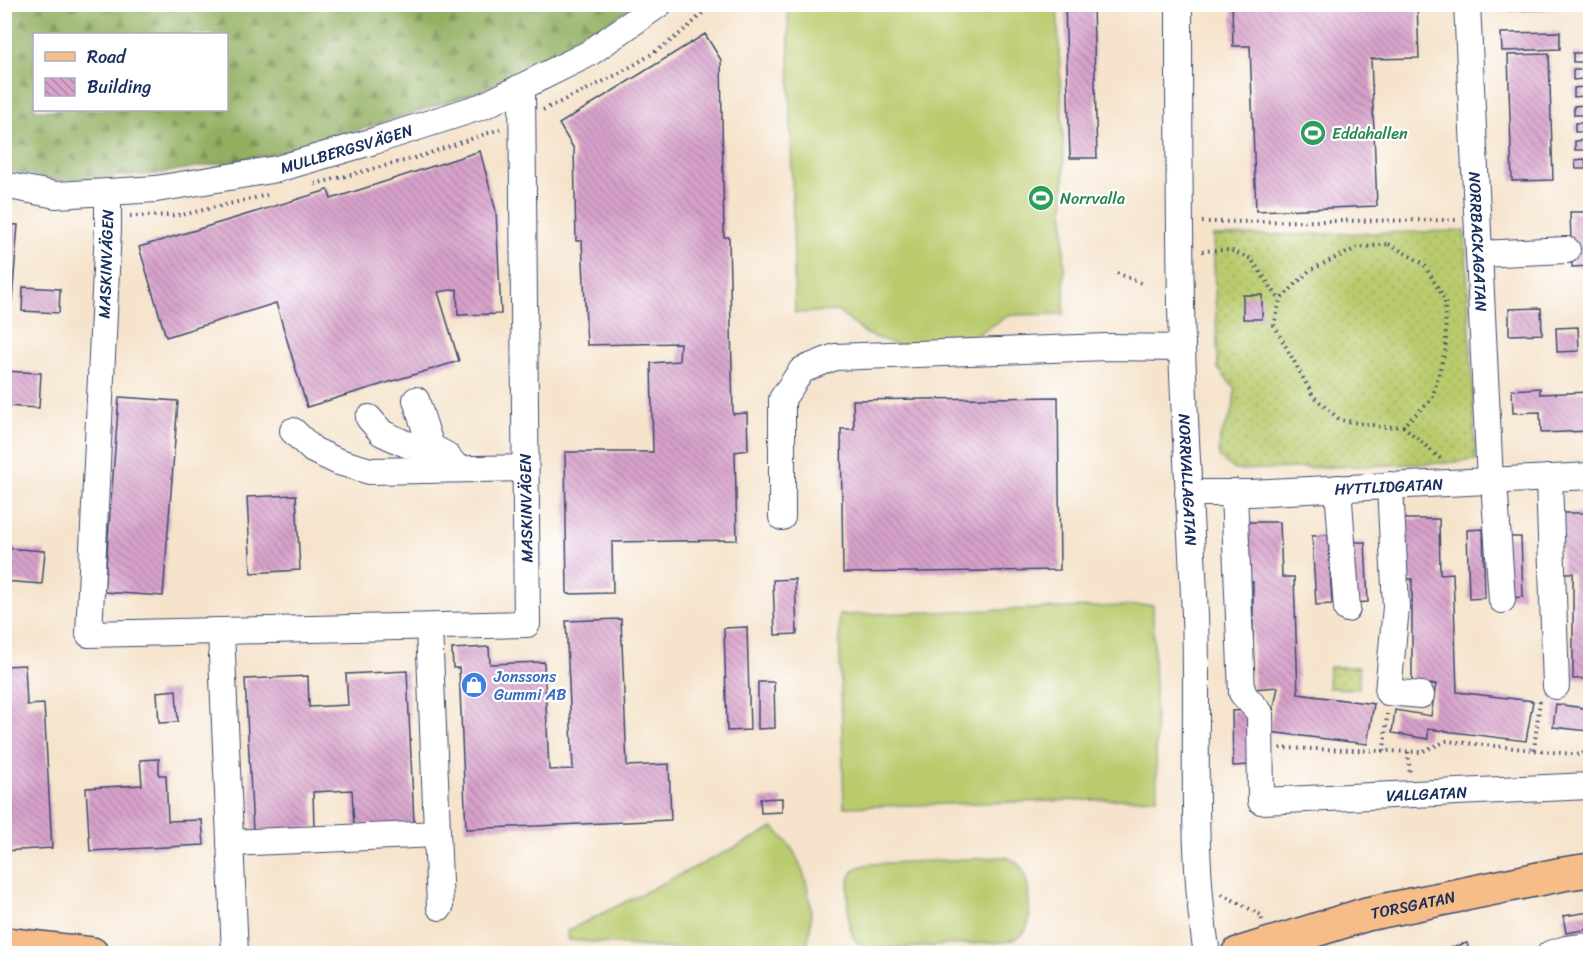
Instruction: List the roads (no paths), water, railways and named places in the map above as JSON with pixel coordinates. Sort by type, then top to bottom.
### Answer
[{"type":"main road","name":"TORSGATAN","points":[[1238,954],[1367,914],[1590,870]]},
{"type":"main road","points":[[4,944],[92,954]]},
{"type":"street","name":"MULLBERGSVÄGEN","points":[[4,185],[56,195],[108,192],[156,189],[278,169],[483,106],[588,54],[659,4]]},
{"type":"street","name":"NORRVALLAGATAN","points":[[1179,4],[1182,348],[1195,617],[1200,912],[1207,954]]},
{"type":"street","name":"NORRBACKAGATAN","points":[[1467,4],[1478,219],[1483,481],[1502,600]]},
{"type":"street","name":"MASKINVÄGEN","points":[[108,192],[89,634],[527,624],[522,87]]},
{"type":"street","points":[[1479,254],[1566,250]]},
{"type":"street","points":[[782,516],[782,399],[802,369],[835,357],[1107,347],[1182,348]]},
{"type":"street","points":[[416,400],[431,447]]},
{"type":"street","points":[[369,418],[381,433],[406,444],[431,447],[446,455],[458,469]]},
{"type":"street","points":[[293,431],[313,450],[339,462],[370,471],[525,468]]},
{"type":"street","name":"HYTTLIDGATAN","points":[[1188,493],[1590,476]]},
{"type":"street","points":[[1549,478],[1556,686]]},
{"type":"street","points":[[1390,485],[1396,607],[1389,692],[1421,695]]},
{"type":"street","points":[[1338,488],[1347,609]]},
{"type":"street","name":"VALLGATAN","points":[[1234,492],[1242,693],[1260,713],[1261,801],[1590,786]]},
{"type":"street","points":[[429,627],[440,907]]},
{"type":"street","points":[[221,632],[235,954]]},
{"type":"street","points":[[230,843],[437,834]]},
{"type":"street","points":[[1550,954],[1590,946]]},
{"type":"place","name":"Eddahallen","points":[[1313,133]]},
{"type":"place","name":"Norrvalla","points":[[1041,198]]},
{"type":"place","name":"Jonssons Gummi AB","points":[[474,685]]}]
